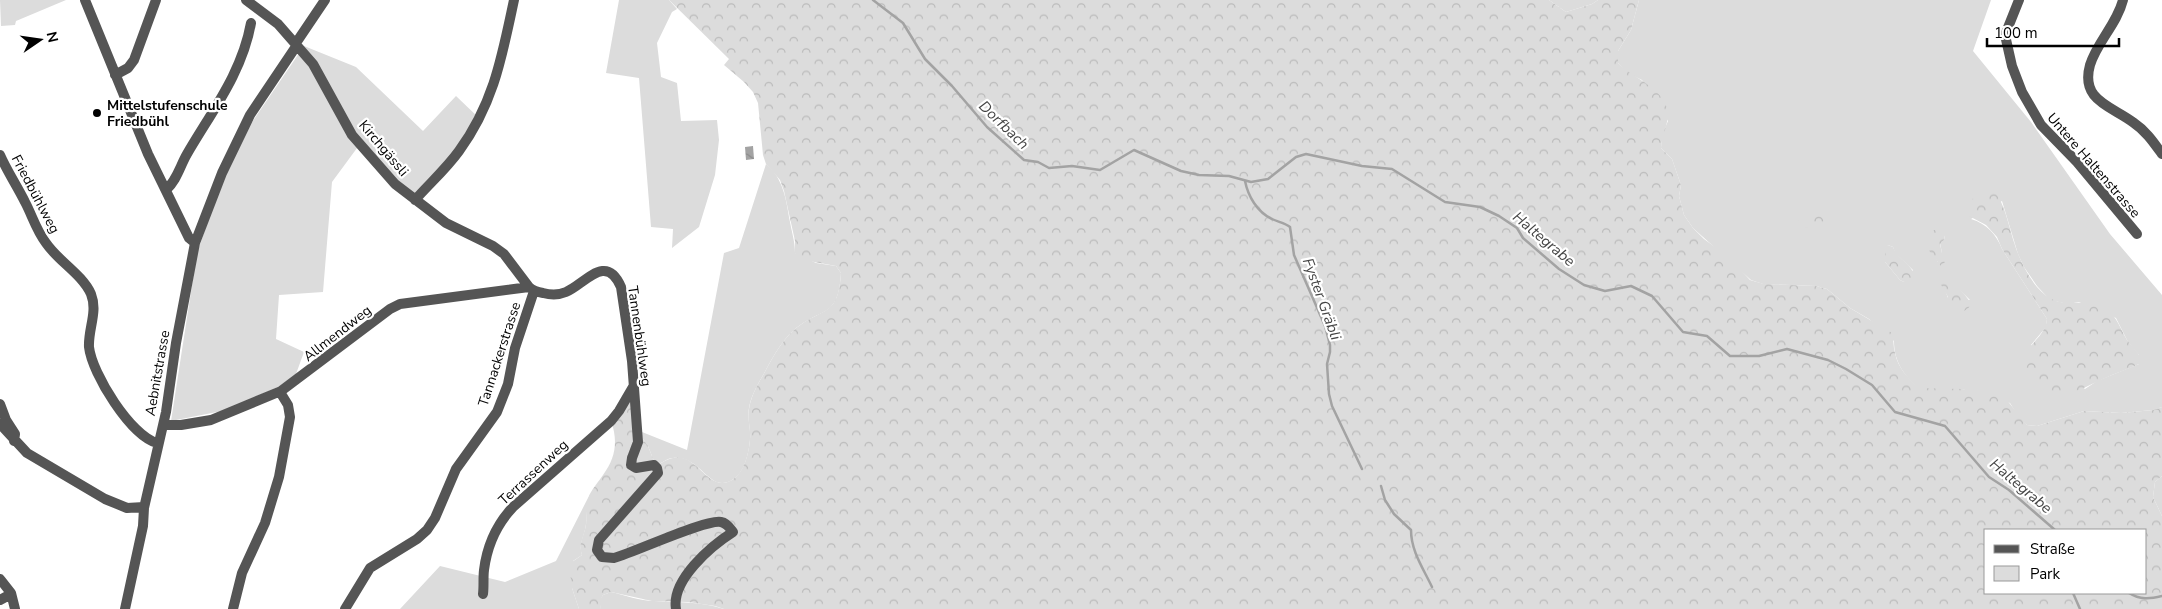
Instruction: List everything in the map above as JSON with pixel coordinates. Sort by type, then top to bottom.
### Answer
[{"type":"street","points":[[85,0],[148,154],[189,238],[195,243]]},
{"type":"street","points":[[116,74],[128,68],[134,60],[156,0]]},
{"type":"street","name":"Kirchgässli","points":[[246,0],[270,16],[296,44],[318,72],[352,135],[395,184],[446,223],[493,246],[504,254],[531,289]]},
{"type":"street","name":"Aebnitstrasse","points":[[125,609],[143,526],[144,507],[157,443],[163,425],[195,243],[233,150],[260,98],[324,0]]},
{"type":"street","points":[[415,200],[459,152],[483,113],[500,70],[514,0]]},
{"type":"street","name":"Untere Haltenstrasse","points":[[2019,0],[2005,35],[2012,66],[2022,92],[2041,125],[2077,162],[2136,234]]},
{"type":"street","points":[[2123,0],[2118,13],[2093,58],[2089,78],[2090,89],[2098,101],[2126,117],[2143,130],[2162,154]]},
{"type":"street","points":[[166,190],[173,182],[186,155],[228,88],[242,56],[251,24]]},
{"type":"street","name":"Friedbühlweg","points":[[0,155],[46,244],[84,284],[91,295],[94,313],[89,336],[89,349],[100,380],[136,429],[147,439],[157,443]]},
{"type":"street","name":"Tannenbühlweg","points":[[531,289],[559,294],[571,289],[597,272],[606,272],[616,277],[621,287],[634,386],[638,446],[631,465],[636,468],[654,464],[658,473],[599,540],[597,548],[602,557],[610,559],[625,555],[691,529],[718,522],[725,523],[733,532],[712,546],[684,579],[676,593],[676,609]]},
{"type":"street","name":"Allmendweg","points":[[163,425],[181,425],[211,420],[280,392],[395,306],[414,301],[531,289]]},
{"type":"street","name":"Tannackerstrasse","points":[[344,609],[370,568],[417,539],[427,530],[435,518],[456,469],[497,412],[508,384],[515,348],[531,289]]},
{"type":"street","name":"Terrassenweg","points":[[483,594],[487,555],[492,536],[502,520],[513,507],[611,420],[619,411],[634,386]]},
{"type":"street","points":[[233,609],[242,572],[266,523],[279,477],[290,417],[288,405],[280,392]]},
{"type":"street","points":[[0,404],[6,420],[15,434],[14,441]]},
{"type":"street","points":[[0,424],[14,441],[39,460],[105,499],[127,508],[144,507]]},
{"type":"street","points":[[0,579],[11,594],[15,609]]},
{"type":"street","points":[[0,600],[11,594]]},
{"type":"green space","points":[[0,0],[66,0],[16,21],[15,25],[1,26]]},
{"type":"green space","points":[[619,0],[669,0],[677,9],[672,12],[657,43],[661,77],[677,83],[681,121],[717,120],[719,140],[715,175],[699,227],[672,248],[673,229],[651,227],[639,78],[606,73]]},
{"type":"green space","points":[[669,0],[1549,0],[1566,12],[1592,4],[1598,0],[1639,0],[1631,30],[1618,51],[1618,63],[1651,87],[1665,102],[1668,111],[1661,148],[1672,159],[1681,185],[1679,196],[1684,215],[1704,239],[1730,258],[1750,280],[1764,284],[1816,286],[1827,289],[1850,308],[1892,333],[1898,363],[1919,388],[1962,389],[2002,394],[2027,425],[2037,426],[2084,411],[2121,413],[2153,410],[2162,407],[2162,476],[2155,482],[2153,497],[2162,516],[2162,609],[724,609],[688,602],[652,601],[611,592],[603,595],[600,601],[601,609],[579,609],[572,588],[569,564],[582,555],[581,544],[586,525],[588,498],[611,462],[615,435],[611,421],[631,389],[637,430],[648,446],[656,466],[664,461],[682,458],[689,461],[716,482],[724,483],[732,480],[740,473],[747,456],[750,439],[748,416],[754,392],[760,380],[784,340],[804,323],[827,310],[836,298],[839,288],[841,273],[836,266],[798,259],[795,253],[795,241],[784,191],[780,180],[766,164],[763,155],[758,103],[753,92],[724,65],[729,59]]},
{"type":"green space","points":[[1549,0],[1598,0],[1592,4],[1566,12]]},
{"type":"green space","points":[[1639,0],[1991,0],[1973,51],[2031,122],[2110,234],[2162,295],[2162,407],[2153,410],[2121,413],[2084,411],[2037,426],[2027,425],[2018,416],[2010,403],[1962,389],[1919,389],[1901,368],[1894,349],[1894,341],[1869,319],[1850,308],[1827,289],[1816,286],[1763,284],[1751,280],[1693,228],[1684,215],[1679,196],[1681,185],[1672,159],[1661,148],[1662,135],[1668,121],[1642,80],[1627,73],[1618,63],[1618,51],[1631,30]],"holes":[[[2002,201],[2018,254],[2037,286],[2050,300],[2068,304],[2079,302],[2116,318],[2128,342],[2139,355],[2139,364],[2097,381],[2085,389],[2031,345],[2046,327],[2047,319],[1994,234],[1982,224],[1971,219]],[[1945,235],[1944,240],[1940,243],[1942,253],[1938,262],[1933,253]],[[1888,245],[1893,247],[1895,253],[1913,270],[1904,282],[1900,280],[1885,262]],[[1959,289],[1970,300],[1948,298],[1945,290]]]},
{"type":"green space","points":[[304,46],[356,67],[423,131],[456,96],[480,119],[415,200],[360,144],[332,182],[323,292],[279,295],[276,339],[304,352],[296,374],[278,387],[222,411],[171,421],[197,253],[233,150]]},
{"type":"green space","points":[[766,164],[777,176],[783,190],[795,253],[816,263],[836,266],[841,273],[839,288],[832,305],[794,330],[776,352],[751,400],[749,444],[743,467],[732,480],[724,483],[717,482],[691,462],[683,459],[671,458],[656,466],[648,446],[637,430],[687,450],[724,253],[739,248]]},
{"type":"green space","points":[[1987,191],[1996,193],[1999,198],[2021,261],[2037,287],[2046,296],[2055,301],[2097,304],[2110,312],[2127,340],[2138,353],[2139,364],[2066,394],[2049,392],[2031,379],[2025,369],[2024,358],[2044,330],[2047,319],[2002,249],[1997,237],[1986,225],[1967,215],[1966,210],[1969,203],[1975,197]]},
{"type":"green space","points":[[1807,214],[1826,217],[1830,221],[1830,226],[1824,230],[1802,227],[1798,220],[1800,216]]},
{"type":"green space","points":[[1934,230],[1941,231],[1945,235],[1944,240],[1940,244],[1942,253],[1946,256],[1945,262],[1941,266],[1924,244],[1928,234]]},
{"type":"green space","points":[[1888,245],[1893,247],[1897,255],[1913,271],[1915,276],[1913,281],[1904,282],[1900,280],[1885,262],[1885,249]]},
{"type":"green space","points":[[1950,280],[1962,291],[1971,305],[1959,313],[1952,311],[1946,306],[1948,297],[1940,283]]},
{"type":"green space","points":[[2162,476],[2162,516],[2153,497],[2155,482]]},
{"type":"green space","points":[[591,492],[581,543],[582,555],[573,561],[572,588],[579,609],[400,609],[440,566],[505,582],[556,561]]},
{"type":"green space","points":[[611,592],[649,601],[698,603],[724,609],[601,609],[599,601],[603,595]]},
{"type":"water","points":[[753,146],[754,159],[746,160],[745,147]]},
{"type":"waterway","name":"Haltegrabe","points":[[873,0],[903,23],[925,59],[952,86],[987,127],[1024,160],[1038,162],[1049,168],[1072,166],[1100,170],[1134,150],[1181,171],[1199,175],[1229,176],[1251,182],[1268,179],[1296,157],[1306,154],[1362,166],[1392,169],[1445,202],[1480,207],[1499,216],[1517,228],[1523,238],[1559,269],[1584,285],[1605,291],[1631,286],[1652,296],[1683,332],[1707,336],[1730,356],[1759,356],[1787,349],[1828,360],[1846,369],[1872,385],[1895,412],[1945,426],[1989,477],[2009,490],[2054,529]]},
{"type":"waterway","name":"Fyster Gräbli","points":[[1245,181],[1248,192],[1258,208],[1272,219],[1290,227],[1294,255],[1325,326],[1330,345],[1327,364],[1329,394],[1332,406],[1362,469]]},
{"type":"waterway","name":"Fyster Gräbli","points":[[1381,486],[1385,500],[1394,514],[1411,530],[1415,552],[1432,587]]},
{"type":"waterway","name":"Haltegrabe","points":[[2073,594],[2080,609]]},
{"type":"waterway","points":[[2131,594],[2145,598],[2162,596]]},
{"type":"place","name":"Mittelstufenschule Friedbühl","points":[[97,113]]},
{"type":"water label","name":"Dorfbach","points":[[1004,125]]}]
